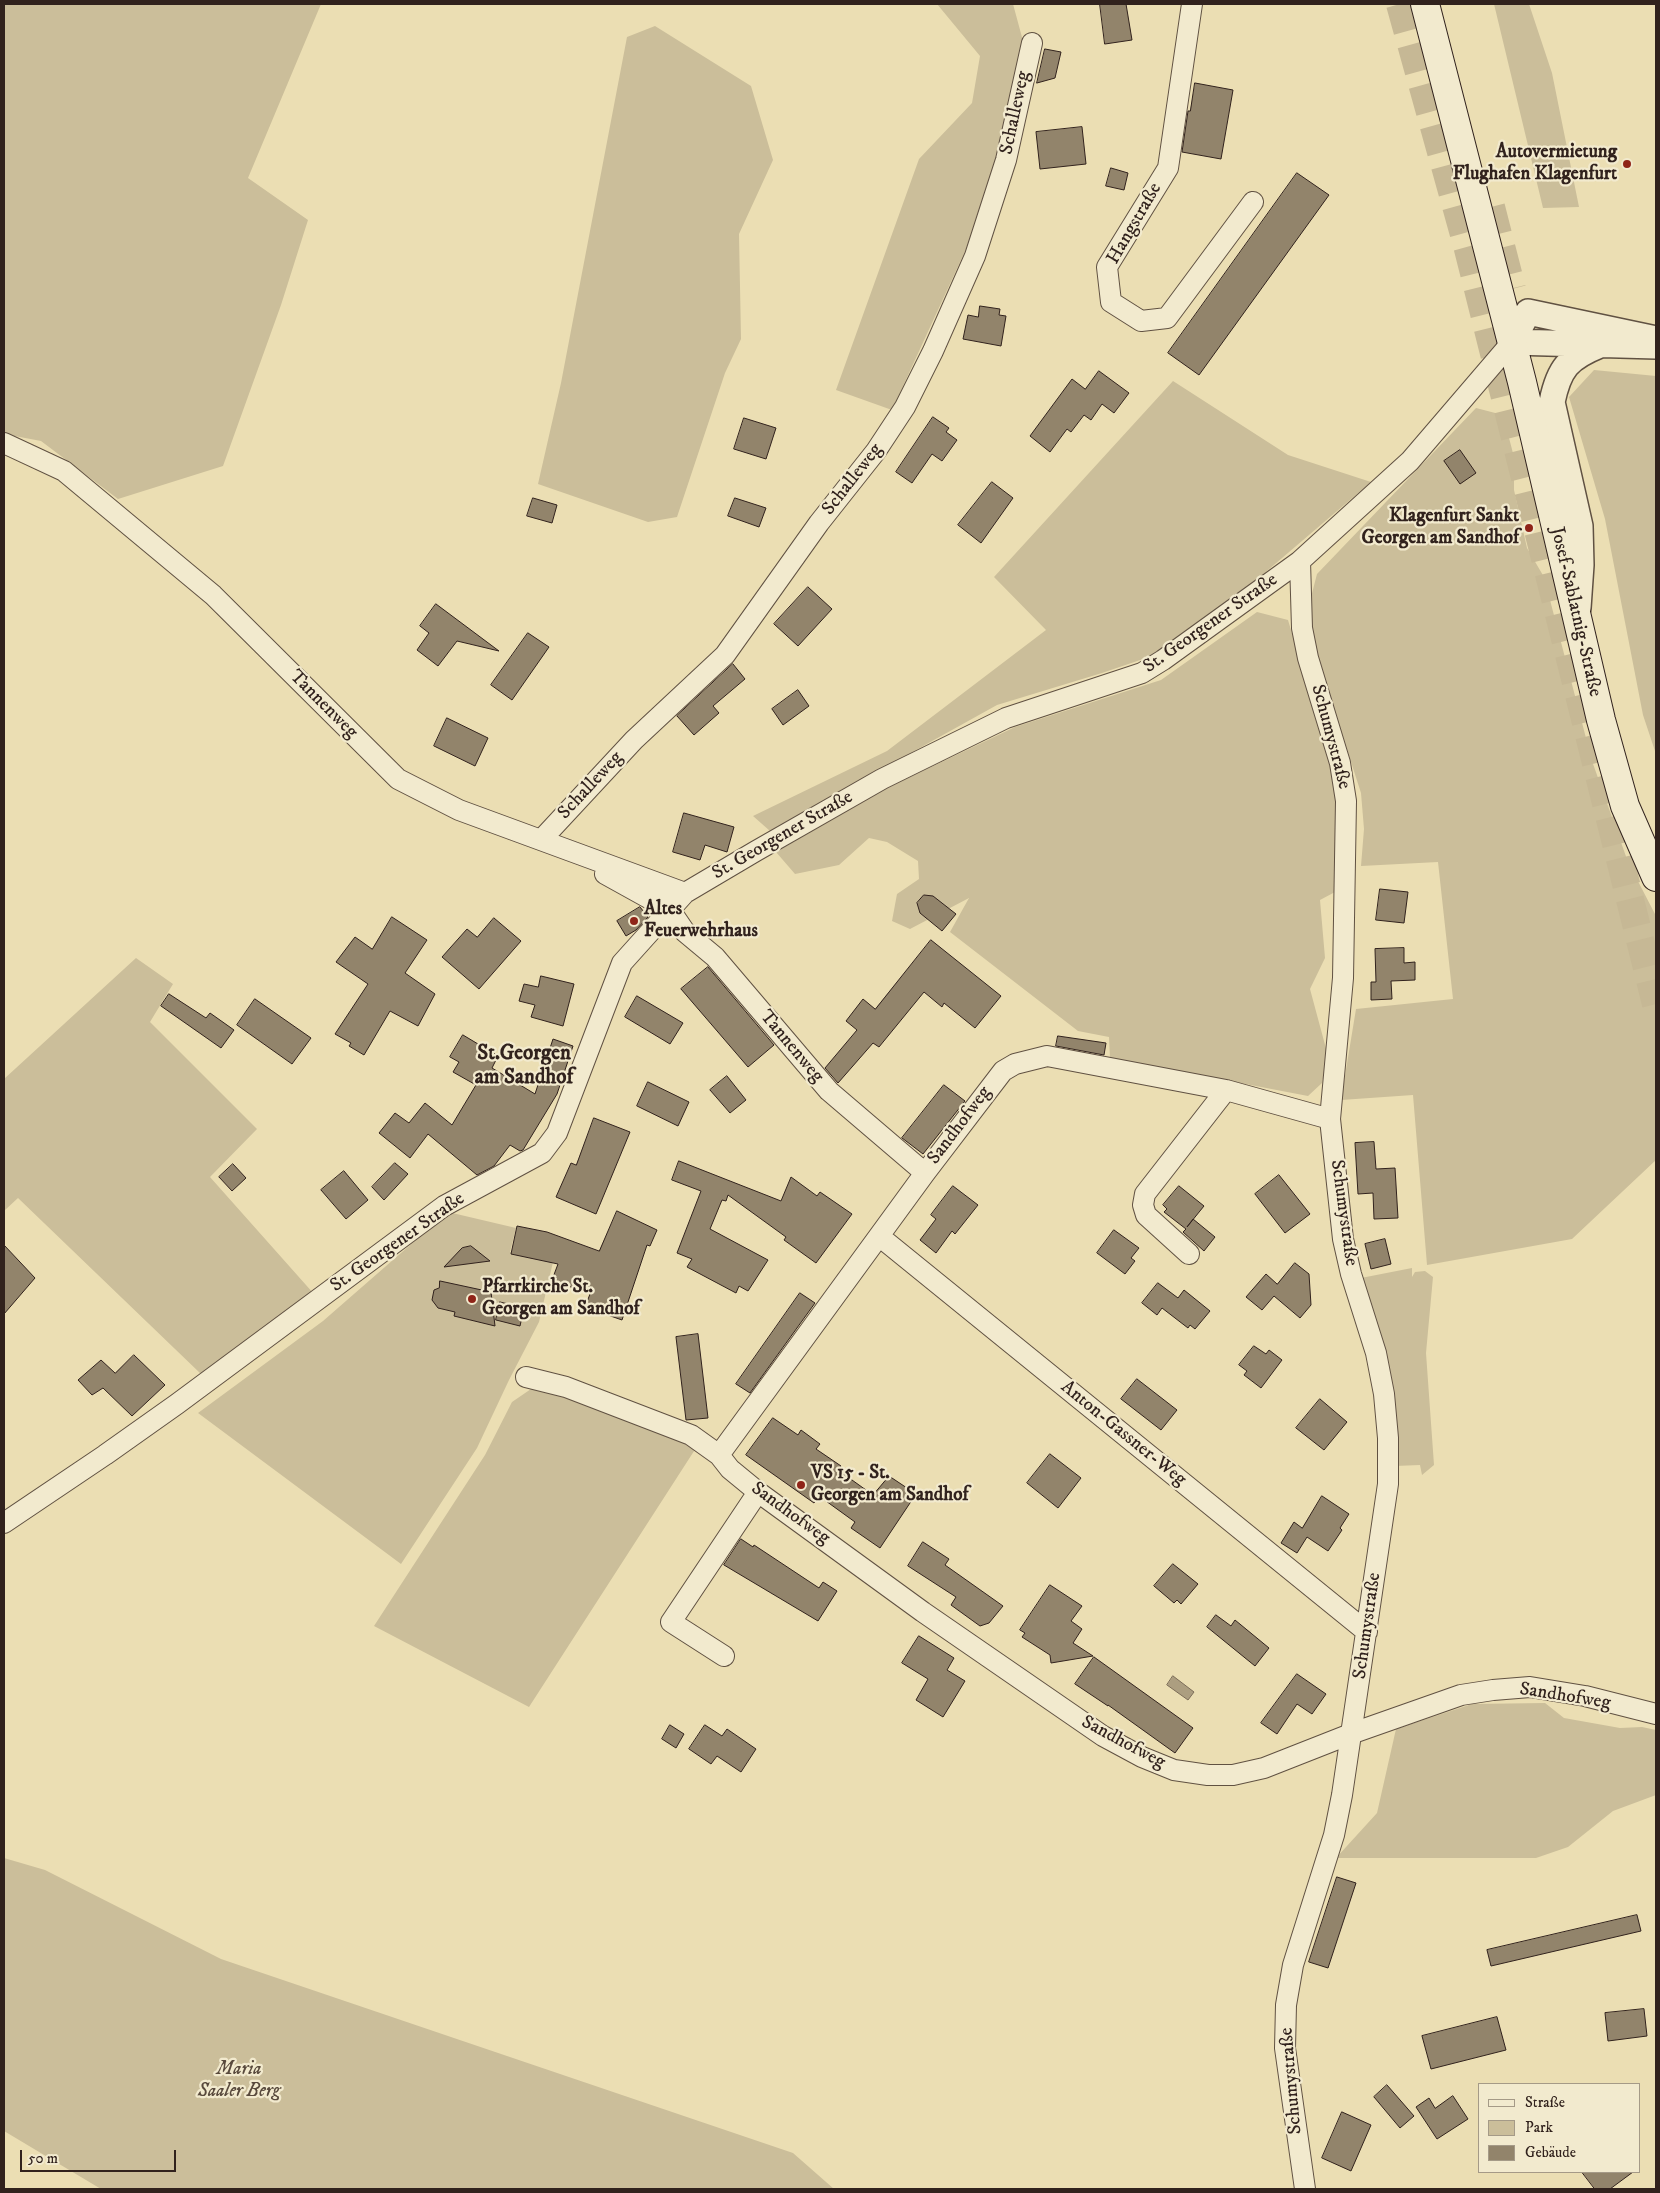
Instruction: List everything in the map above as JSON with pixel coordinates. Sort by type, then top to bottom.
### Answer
[{"type":"main road","name":"Josef-Sablatnig-Straße","points":[[1425,4],[1512,342],[1601,720],[1625,806],[1656,876]]},
{"type":"street","name":"Hangstraße","points":[[1192,4],[1168,168],[1107,267],[1112,302],[1142,321],[1167,318],[1253,202]]},
{"type":"street","name":"Schalleweg","points":[[542,839],[634,740],[725,655],[819,523],[876,451],[905,407],[933,351],[975,256],[1006,160],[1032,43]]},
{"type":"street","points":[[1300,561],[1410,462],[1512,342],[1528,312],[1656,339]]},
{"type":"street","points":[[1512,342],[1656,346]]},
{"type":"street","points":[[1577,620],[1581,565],[1580,526],[1552,402],[1556,382],[1563,368],[1579,354],[1600,345]]},
{"type":"street","name":"Tannenweg","points":[[4,442],[64,471],[213,595],[398,780],[458,810],[542,839],[685,894]]},
{"type":"street","name":"St. Georgener Straße","points":[[4,1523],[105,1456],[444,1206],[542,1153],[557,1133],[622,963],[685,894],[756,850],[882,779],[1006,718],[1142,673],[1163,660],[1300,561]]},
{"type":"street","name":"Schumystraße","points":[[1300,561],[1302,628],[1308,658],[1340,763],[1346,801],[1343,978],[1330,1119],[1343,1239],[1351,1274],[1376,1353],[1384,1394],[1388,1438],[1388,1484],[1352,1733],[1334,1835],[1293,1965],[1286,2005],[1285,2048],[1305,2189]]},
{"type":"street","points":[[542,839],[670,910]]},
{"type":"street","name":"Tannenweg","points":[[670,910],[685,932],[715,957],[829,1091],[925,1173]]},
{"type":"street","name":"Sandhofweg","points":[[719,1454],[1002,1071],[1015,1064],[1047,1056],[1226,1090],[1330,1119]]},
{"type":"street","points":[[1189,1254],[1146,1215],[1143,1205],[1145,1194],[1226,1090]]},
{"type":"street","name":"Anton-Gassner-Weg","points":[[879,1236],[1367,1632]]},
{"type":"street","name":"Sandhofweg","points":[[526,1377],[566,1387],[691,1435],[719,1454],[730,1469],[758,1492],[923,1612],[1103,1736],[1142,1757],[1174,1770],[1208,1775],[1233,1775],[1264,1768],[1352,1733],[1461,1695],[1493,1690],[1530,1687],[1585,1696],[1656,1714]]},
{"type":"street","points":[[724,1656],[671,1622],[758,1492]]},
{"type":"green space","points":[[4,4],[321,4],[248,178],[308,220],[281,305],[223,466],[118,499],[41,441],[4,434]]},
{"type":"green space","points":[[937,4],[1013,4],[1023,41],[1000,150],[966,249],[892,410],[836,390],[919,159],[972,103],[980,56]]},
{"type":"green space","points":[[1494,4],[1529,4],[1552,73],[1579,207],[1543,208]]},
{"type":"green space","points":[[655,26],[751,86],[773,160],[739,234],[741,339],[725,373],[677,517],[648,522],[538,484],[561,383],[627,37]]},
{"type":"green space","points":[[1594,370],[1656,376],[1656,754],[1643,715],[1605,519],[1569,397]]},
{"type":"green space","points":[[1173,381],[1288,455],[1371,482],[1261,576],[1152,656],[997,705],[770,831],[753,816],[887,751],[1046,630],[994,577]]},
{"type":"green space","points":[[1476,408],[1503,415],[1514,457],[1514,490],[1527,548],[1544,577],[1592,761],[1628,862],[1656,916],[1656,1160],[1572,1239],[1427,1265],[1413,1095],[1341,1100],[1356,1009],[1453,999],[1438,862],[1361,866],[1364,829],[1361,793],[1312,640],[1309,605],[1317,574]]},
{"type":"green space","points":[[1257,612],[1288,620],[1331,764],[1339,828],[1335,892],[1320,900],[1325,958],[1310,989],[1328,1056],[1322,1083],[1308,1096],[1110,1058],[1109,1037],[1078,1031],[950,932],[969,898],[910,929],[892,921],[897,894],[919,879],[918,861],[887,842],[869,838],[839,865],[795,874],[776,852],[887,788],[1015,727],[1161,680]]},
{"type":"green space","points":[[136,958],[173,984],[150,1022],[257,1129],[210,1177],[314,1294],[201,1374],[18,1198],[4,1211],[4,1079]]},
{"type":"green space","points":[[448,1212],[516,1228],[510,1252],[553,1262],[539,1322],[477,1448],[401,1564],[198,1413],[323,1321]]},
{"type":"green space","points":[[1412,1268],[1412,1277],[1415,1272],[1425,1271],[1433,1277],[1426,1353],[1434,1465],[1422,1475],[1420,1465],[1395,1466],[1361,1278]]},
{"type":"green space","points":[[531,1389],[556,1391],[696,1448],[529,1707],[374,1626],[485,1455],[512,1402]]},
{"type":"green space","points":[[1545,1703],[1564,1718],[1620,1728],[1642,1727],[1656,1730],[1656,1795],[1613,1811],[1568,1847],[1536,1858],[1336,1858],[1377,1813],[1396,1729],[1472,1704]]},
{"type":"green space","name":"Maria Saaler Berg","points":[[4,1858],[45,1870],[221,1959],[793,2153],[834,2189],[101,2189],[4,2131]]},
{"type":"shaded area","points":[[1173,1676],[1194,1692],[1188,1700],[1167,1685]]},
{"type":"building","points":[[1100,4],[1126,4],[1132,40],[1105,44]]},
{"type":"building","points":[[1045,49],[1061,52],[1055,78],[1037,83]]},
{"type":"building","points":[[1195,83],[1233,90],[1221,159],[1182,152],[1188,111],[1190,111]]},
{"type":"building","points":[[1082,127],[1086,164],[1040,169],[1036,132]]},
{"type":"building","points":[[1111,168],[1128,173],[1124,190],[1106,186]]},
{"type":"building","points":[[1297,173],[1329,195],[1199,375],[1168,353]]},
{"type":"building","points":[[980,306],[1000,309],[999,315],[1006,316],[1001,346],[963,339],[968,315],[978,317]]},
{"type":"building","points":[[1099,371],[1129,393],[1114,413],[1102,404],[1091,420],[1084,415],[1071,432],[1067,429],[1050,452],[1030,436],[1072,379],[1085,389]]},
{"type":"building","points":[[933,417],[949,428],[946,432],[957,440],[942,461],[932,454],[912,483],[896,472]]},
{"type":"building","points":[[744,418],[776,428],[766,459],[734,449]]},
{"type":"building","points":[[1460,450],[1476,473],[1460,484],[1444,461]]},
{"type":"building","points":[[992,482],[1013,498],[981,543],[958,525]]},
{"type":"building","points":[[533,498],[557,505],[552,523],[527,516]]},
{"type":"building","points":[[735,498],[766,508],[759,527],[728,516]]},
{"type":"building","points":[[808,587],[832,609],[798,646],[774,624]]},
{"type":"building","points":[[436,604],[499,651],[457,641],[438,666],[417,650],[429,633],[420,626]]},
{"type":"building","points":[[528,633],[549,647],[512,700],[491,685]]},
{"type":"building","points":[[733,664],[745,679],[713,706],[719,713],[694,735],[677,716]]},
{"type":"building","points":[[798,690],[809,706],[783,725],[772,709]]},
{"type":"building","points":[[447,718],[488,738],[475,766],[434,746]]},
{"type":"building","points":[[684,813],[734,827],[727,852],[705,845],[700,860],[673,852]]},
{"type":"building","points":[[1380,889],[1408,892],[1404,923],[1376,920]]},
{"type":"building","points":[[924,895],[933,896],[956,914],[942,931],[920,913],[917,903]]},
{"type":"building","name":"Altes Feuerwehrhaus","points":[[640,907],[648,917],[636,930],[626,936],[617,921]]},
{"type":"building","points":[[392,917],[427,940],[405,973],[435,994],[418,1026],[390,1011],[364,1055],[349,1046],[351,1043],[335,1034],[368,984],[336,962],[355,937],[372,949]]},
{"type":"building","points":[[494,918],[521,941],[479,989],[442,957],[467,929],[477,937]]},
{"type":"building","points":[[931,940],[1001,996],[975,1028],[944,1003],[942,1007],[924,992],[879,1047],[873,1043],[838,1083],[825,1068],[857,1030],[846,1021],[863,999],[875,1009]]},
{"type":"building","points":[[1404,948],[1404,963],[1415,962],[1415,980],[1391,981],[1392,999],[1371,1000],[1371,982],[1376,982],[1375,949]]},
{"type":"building","points":[[708,967],[774,1045],[748,1067],[681,989]]},
{"type":"building","points":[[541,976],[574,984],[563,1026],[531,1017],[535,1005],[519,1001],[524,984],[538,987]]},
{"type":"building","points":[[169,994],[206,1018],[210,1013],[234,1030],[221,1048],[161,1006]]},
{"type":"building","points":[[637,996],[683,1023],[670,1044],[625,1017]]},
{"type":"building","points":[[255,999],[311,1038],[292,1064],[237,1025]]},
{"type":"building","points":[[463,1035],[498,1056],[492,1068],[535,1094],[553,1039],[573,1046],[557,1094],[523,1150],[520,1151],[510,1145],[494,1166],[477,1175],[428,1134],[410,1158],[379,1133],[395,1113],[409,1123],[425,1103],[452,1125],[476,1085],[453,1072],[459,1062],[450,1057]]},
{"type":"building","points":[[1058,1036],[1106,1043],[1104,1055],[1056,1046]]},
{"type":"building","points":[[727,1076],[746,1100],[730,1113],[710,1090]]},
{"type":"building","points":[[648,1082],[689,1102],[678,1126],[637,1106]]},
{"type":"building","points":[[944,1085],[965,1101],[923,1154],[902,1138]]},
{"type":"building","points":[[594,1118],[630,1132],[596,1214],[556,1197],[571,1163],[576,1165]]},
{"type":"building","points":[[1374,1142],[1376,1169],[1395,1168],[1398,1218],[1374,1219],[1373,1193],[1358,1194],[1355,1143]]},
{"type":"building","points":[[679,1161],[781,1201],[791,1177],[817,1196],[820,1192],[852,1214],[816,1263],[784,1240],[786,1237],[728,1195],[726,1201],[722,1200],[710,1229],[768,1260],[748,1291],[739,1286],[736,1293],[687,1267],[692,1259],[677,1253],[701,1191],[672,1180]]},
{"type":"building","points":[[395,1163],[408,1174],[384,1200],[372,1187]]},
{"type":"building","points":[[233,1164],[246,1178],[232,1191],[219,1177]]},
{"type":"building","points":[[344,1171],[368,1200],[346,1219],[321,1190]]},
{"type":"building","points":[[1279,1175],[1310,1214],[1285,1233],[1255,1194]]},
{"type":"building","points":[[953,1186],[978,1205],[955,1234],[952,1231],[936,1253],[920,1240],[936,1219],[931,1215]]},
{"type":"building","points":[[1179,1186],[1204,1206],[1193,1219],[1215,1237],[1204,1251],[1183,1232],[1186,1229],[1164,1212],[1167,1209],[1163,1205]]},
{"type":"building","points":[[617,1211],[657,1230],[650,1246],[647,1245],[622,1320],[585,1307],[590,1294],[552,1280],[558,1264],[511,1254],[517,1226],[547,1232],[599,1251]]},
{"type":"building","points":[[1114,1230],[1139,1248],[1131,1258],[1135,1261],[1125,1274],[1097,1253]]},
{"type":"building","points":[[1385,1239],[1391,1264],[1371,1269],[1365,1244]]},
{"type":"building","points":[[4,1245],[35,1278],[4,1314]]},
{"type":"building","points":[[471,1246],[490,1261],[444,1267],[462,1248]]},
{"type":"building","points":[[1295,1263],[1309,1274],[1311,1305],[1300,1318],[1274,1296],[1262,1310],[1246,1297],[1266,1274],[1277,1284]]},
{"type":"building","name":"Pfarrkirche St. Georgen am Sandhof","points":[[440,1281],[491,1292],[495,1326],[454,1316],[455,1312],[438,1308],[432,1300],[434,1290],[439,1288]]},
{"type":"building","points":[[1158,1283],[1178,1298],[1184,1290],[1210,1311],[1195,1329],[1190,1325],[1188,1328],[1162,1308],[1157,1315],[1142,1303]]},
{"type":"building","points":[[800,1293],[815,1303],[750,1393],[736,1384]]},
{"type":"building","points":[[500,1302],[524,1308],[520,1326],[496,1320]]},
{"type":"building","points":[[698,1334],[708,1418],[686,1420],[676,1337]]},
{"type":"building","points":[[1254,1346],[1266,1354],[1269,1350],[1282,1360],[1261,1388],[1244,1375],[1247,1371],[1239,1365]]},
{"type":"building","points":[[134,1355],[165,1385],[132,1416],[103,1388],[92,1395],[78,1380],[101,1360],[115,1373]]},
{"type":"building","points":[[1137,1379],[1177,1410],[1161,1430],[1121,1399]]},
{"type":"building","points":[[1320,1399],[1347,1422],[1324,1450],[1296,1428]]},
{"type":"building","points":[[773,1418],[798,1435],[801,1430],[820,1444],[816,1449],[841,1466],[838,1470],[873,1495],[889,1476],[916,1494],[880,1548],[851,1528],[855,1522],[819,1496],[814,1503],[746,1455]]},
{"type":"building","points":[[1050,1454],[1081,1478],[1058,1508],[1027,1483]]},
{"type":"building","points":[[1322,1496],[1349,1514],[1340,1528],[1342,1530],[1328,1551],[1307,1537],[1297,1553],[1281,1543],[1294,1522],[1302,1528]]},
{"type":"building","points":[[741,1539],[753,1547],[754,1545],[819,1588],[823,1582],[837,1591],[818,1621],[724,1565]]},
{"type":"building","points":[[923,1542],[949,1559],[945,1565],[1003,1606],[989,1623],[980,1626],[951,1605],[956,1597],[908,1566]]},
{"type":"building","points":[[1173,1564],[1198,1584],[1181,1604],[1177,1600],[1174,1603],[1154,1586]]},
{"type":"building","points":[[1050,1585],[1082,1606],[1071,1621],[1082,1629],[1073,1643],[1093,1656],[1051,1663],[1050,1655],[1022,1637],[1025,1633],[1020,1630]]},
{"type":"building","points":[[1216,1615],[1231,1626],[1235,1620],[1269,1648],[1255,1666],[1207,1627]]},
{"type":"building","points":[[919,1636],[954,1658],[947,1670],[965,1681],[943,1717],[916,1700],[928,1679],[902,1663]]},
{"type":"building","points":[[1094,1657],[1193,1728],[1175,1753],[1075,1684]]},
{"type":"building","points":[[1297,1674],[1326,1694],[1312,1714],[1297,1704],[1277,1734],[1261,1723]]},
{"type":"building","points":[[670,1725],[684,1734],[676,1748],[662,1739]]},
{"type":"building","points":[[705,1725],[722,1736],[727,1729],[756,1749],[741,1772],[717,1756],[711,1764],[689,1749]]},
{"type":"building","points":[[1337,1877],[1356,1883],[1328,1968],[1309,1962]]},
{"type":"building","points":[[1637,1915],[1641,1931],[1491,1966],[1487,1950]]},
{"type":"building","points":[[1644,2009],[1647,2036],[1608,2041],[1605,2013]]},
{"type":"building","points":[[1497,2017],[1506,2050],[1431,2069],[1422,2036]]},
{"type":"building","points":[[1387,2085],[1414,2116],[1400,2128],[1374,2097]]},
{"type":"building","points":[[1453,2096],[1468,2119],[1437,2139],[1416,2107],[1429,2098],[1435,2108]]},
{"type":"building","points":[[1342,2112],[1371,2125],[1351,2171],[1322,2158]]},
{"type":"building","points":[[1583,2173],[1632,2173],[1610,2189],[1595,2189]]},
{"type":"tunnel","points":[[1400,4],[1468,249],[1656,1004]]},
{"type":"tunnel","points":[[1491,207],[1512,289]]},
{"type":"place","name":"Autovermietung Flughafen Klagenfurt","points":[[1627,164]]},
{"type":"place","name":"Klagenfurt Sankt Georgen am Sandhof","points":[[1529,528]]},
{"type":"place","name":"Altes Feuerwehrhaus","points":[[634,921]]},
{"type":"place","name":"Pfarrkirche St. Georgen am Sandhof","points":[[472,1299]]},
{"type":"place","name":"VS 15 - St. Georgen am Sandhof","points":[[801,1485]]},
{"type":"district","name":"St.Georgen am Sandhof","points":[[524,1067]]}]
